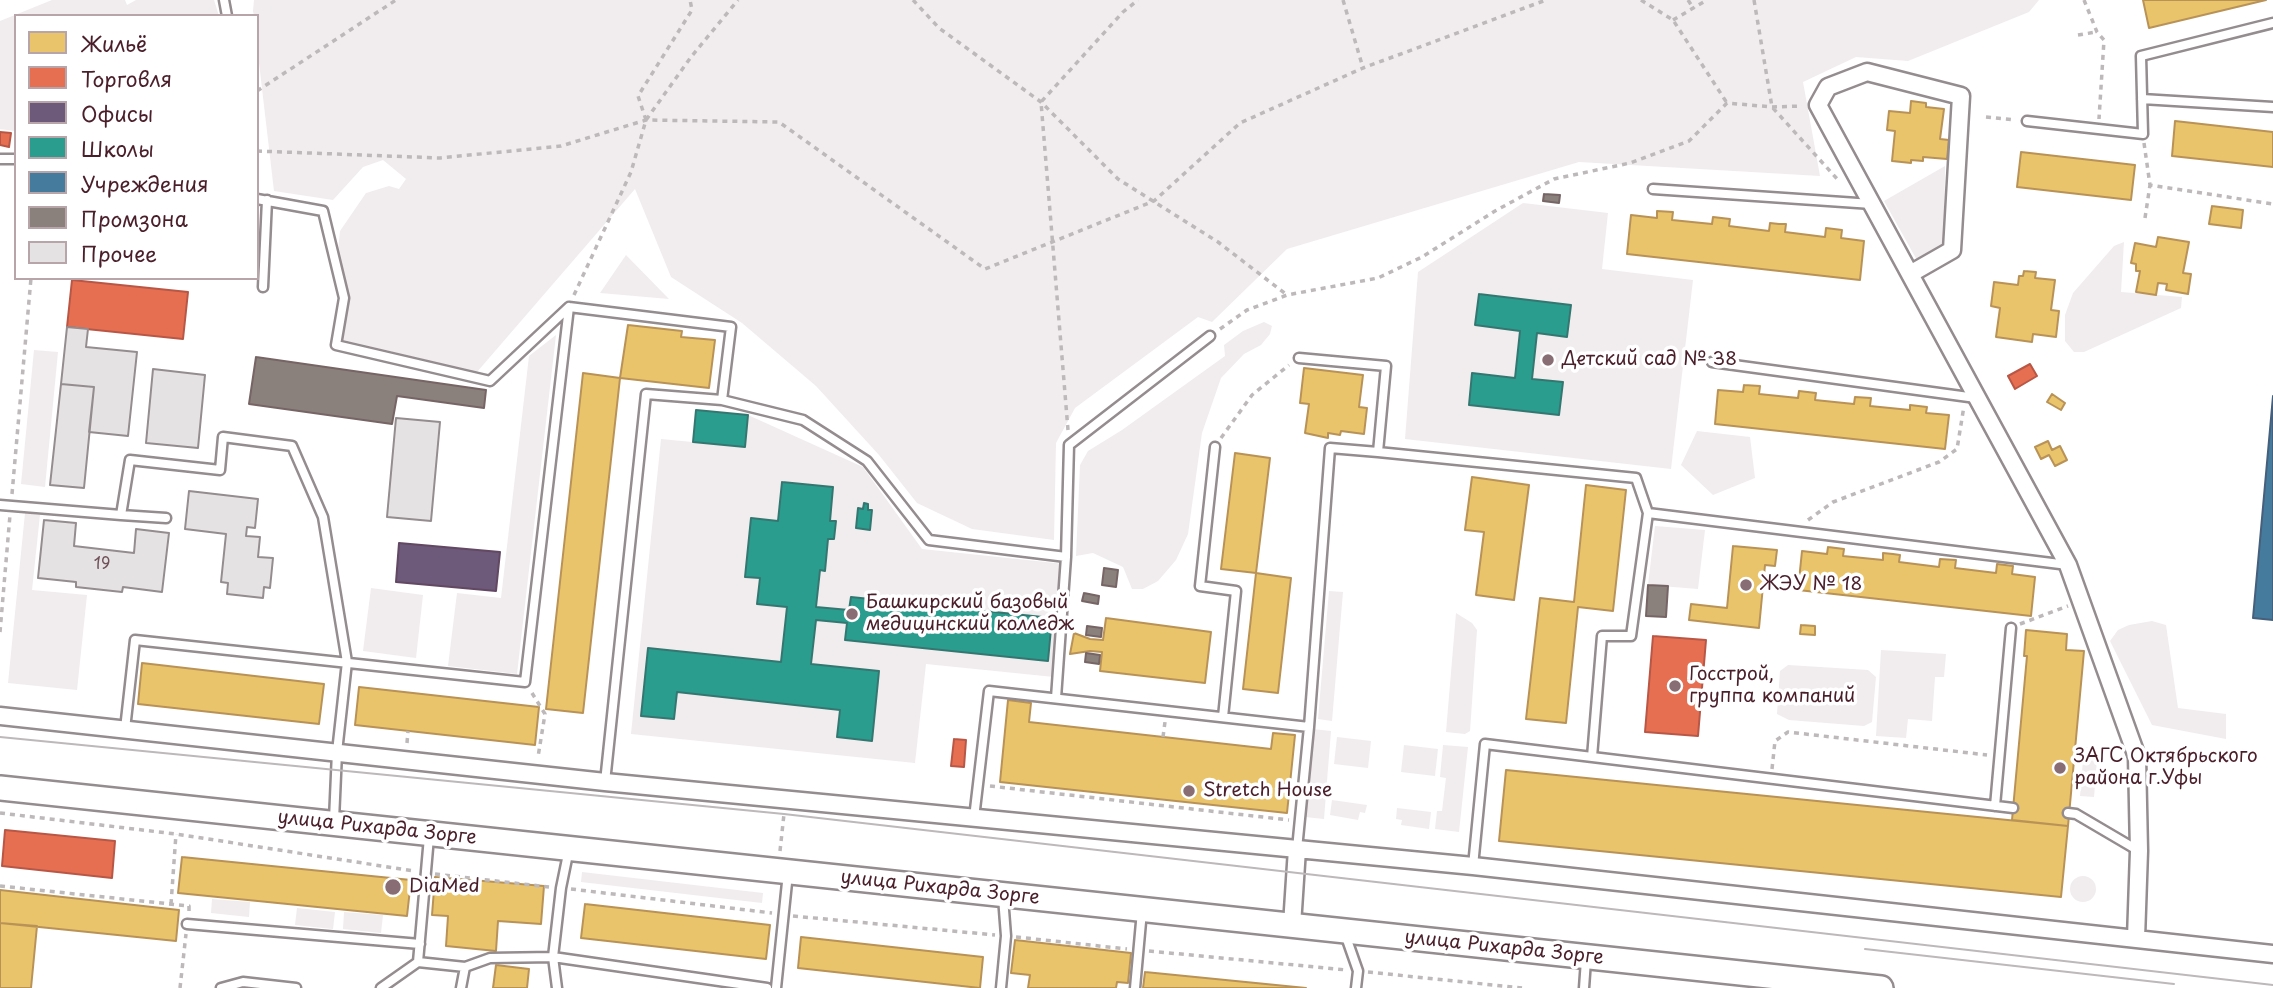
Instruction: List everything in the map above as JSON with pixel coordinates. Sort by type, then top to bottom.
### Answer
[{"type":"main road","name":"улица Рихарда Зорге","points":[[0,788],[1142,908],[1586,957],[1751,981],[1881,988]]},
{"type":"street","points":[[1910,274],[1952,250],[1961,96],[1867,72],[1828,88],[1818,105],[1910,274],[1972,398],[2068,565],[2137,757],[2139,851],[2136,938]]},
{"type":"street","points":[[0,716],[605,782],[1473,866],[2273,954]]},
{"type":"street","points":[[1292,925],[1297,849]]},
{"type":"lane","points":[[2027,121],[2143,134],[2141,56],[2273,23]]},
{"type":"lane","points":[[2142,99],[2273,107]]},
{"type":"lane","points":[[1653,189],[1872,204]]},
{"type":"lane","points":[[259,199],[323,211],[344,298],[336,345],[490,381],[569,307]]},
{"type":"lane","points":[[263,287],[267,200]]},
{"type":"lane","points":[[569,307],[731,327],[722,400]]},
{"type":"lane","points":[[125,729],[135,640],[524,682],[569,307]]},
{"type":"lane","points":[[1056,698],[1066,556],[1069,445],[1210,336]]},
{"type":"lane","points":[[1299,358],[1385,366],[1378,452]]},
{"type":"lane","points":[[1712,362],[1972,398]]},
{"type":"lane","points":[[605,782],[646,394],[722,400],[803,420],[867,461],[929,540],[1066,556]]},
{"type":"lane","points":[[121,515],[130,460],[220,470],[223,437],[292,446],[323,517],[347,662],[337,752],[334,823]]},
{"type":"lane","points":[[1215,447],[1200,586],[1236,591],[1223,717]]},
{"type":"lane","points":[[1297,849],[1330,448],[1636,478],[1648,513],[1631,636],[1602,636],[1592,757]]},
{"type":"lane","points":[[0,505],[166,518]]},
{"type":"lane","points":[[1648,513],[2068,565]]},
{"type":"lane","points":[[1995,806],[2011,628]]},
{"type":"lane","points":[[974,818],[989,691],[1309,727]]},
{"type":"lane","points":[[1473,866],[1485,744],[2013,808]]},
{"type":"lane","points":[[2068,813],[2076,814],[2139,851]]},
{"type":"lane","points":[[418,962],[429,834]]},
{"type":"lane","points":[[558,988],[553,957],[561,888],[569,848]]},
{"type":"lane","points":[[776,988],[784,915],[783,871]]},
{"type":"lane","points":[[1002,988],[1006,936],[1003,895]]},
{"type":"lane","points":[[1135,988],[1142,908]]},
{"type":"lane","points":[[187,924],[420,944]]},
{"type":"lane","points":[[1344,931],[1358,971],[1356,988]]},
{"type":"lane","points":[[381,988],[418,962],[465,967],[490,958],[553,957],[767,988]]},
{"type":"lane","points":[[1584,988],[1586,957]]},
{"type":"lane","points":[[461,988],[465,967]]},
{"type":"lane","points":[[221,988],[243,982],[296,988]]},
{"type":"path","points":[[259,90],[396,0]]},
{"type":"path","points":[[646,120],[638,96],[692,10],[690,0]]},
{"type":"path","points":[[569,307],[631,172],[646,120],[691,57],[738,0]]},
{"type":"path","points":[[913,0],[939,28],[1041,102],[1118,179],[1218,242],[1287,295]]},
{"type":"path","points":[[1069,445],[1041,102],[1138,0]]},
{"type":"path","points":[[1343,0],[1363,68]]},
{"type":"path","points":[[259,151],[440,158],[561,146],[646,120],[779,122],[985,269],[1154,201],[1240,123],[1363,68],[1546,0]]},
{"type":"path","points":[[1641,0],[1673,20],[1727,103]]},
{"type":"path","points":[[1688,0],[1693,9]]},
{"type":"path","points":[[1673,20],[1707,0]]},
{"type":"path","points":[[1754,0],[1772,107],[1842,184]]},
{"type":"path","points":[[2084,0],[2097,32],[2104,40],[2098,130]]},
{"type":"path","points":[[2078,35],[2097,32]]},
{"type":"path","points":[[1727,103],[1772,107],[1818,105]]},
{"type":"path","points":[[1210,336],[1247,310],[1287,295],[1378,278],[1422,257],[1495,211],[1554,179],[1630,163],[1689,141],[1727,103]]},
{"type":"path","points":[[1986,117],[2027,121]]},
{"type":"path","points":[[2143,134],[2150,185],[2145,218]]},
{"type":"path","points":[[2150,185],[2273,204]]},
{"type":"path","points":[[0,632],[31,280]]},
{"type":"path","points":[[1215,447],[1252,395],[1299,358]]},
{"type":"path","points":[[1792,531],[1833,502],[1938,461],[1956,449],[1972,398]]},
{"type":"path","points":[[2011,628],[2071,605]]},
{"type":"path","points":[[524,682],[539,702],[544,714],[538,757]]},
{"type":"path","points":[[407,743],[408,731]]},
{"type":"path","points":[[1771,778],[1776,741],[1788,732],[1999,756]]},
{"type":"path","points":[[978,784],[1300,821]]},
{"type":"path","points":[[1155,804],[1156,798]]},
{"type":"path","points":[[783,871],[786,799]]},
{"type":"path","points":[[0,813],[176,834],[426,873],[774,914],[775,903]]},
{"type":"path","points":[[171,904],[176,834]]},
{"type":"path","points":[[0,886],[189,906],[180,988]]},
{"type":"path","points":[[784,915],[1522,988]]},
{"type":"shaded area","points":[[52,0],[125,0],[127,5],[136,0],[214,0],[218,14],[17,14]]},
{"type":"shaded area","points":[[254,0],[2039,0],[2029,12],[1908,61],[1856,57],[1803,82],[1820,176],[1579,162],[1287,249],[1212,322],[1198,317],[1075,408],[1056,443],[1054,540],[972,529],[917,503],[879,455],[816,386],[742,323],[671,277],[635,189],[477,372],[339,339],[350,298],[337,261],[340,231],[366,193],[389,186],[399,189],[406,179],[383,160],[363,167],[333,200],[274,191],[259,63],[259,14],[254,14]]},
{"type":"shaded area","points":[[14,15],[14,131],[0,129],[0,21]]},
{"type":"shaded area","points":[[1945,166],[1944,247],[1918,262],[1884,201]]},
{"type":"shaded area","name":"Детский сад № 38","points":[[1523,203],[1608,213],[1602,269],[1693,280],[1671,469],[1405,439],[1418,272]]},
{"type":"shaded area","points":[[2124,242],[2121,292],[2182,297],[2181,308],[2084,352],[2074,352],[2065,341],[2065,315],[2073,293],[2114,246]]},
{"type":"shaded area","points":[[626,255],[669,299],[600,293]]},
{"type":"shaded area","points":[[1264,322],[1272,326],[1270,334],[1261,345],[1244,354],[1221,378],[1202,433],[1188,534],[1176,560],[1158,581],[1143,589],[1132,589],[1123,567],[1093,553],[1076,556],[1080,465],[1088,451],[1122,430],[1225,356],[1224,345],[1243,331]]},
{"type":"shaded area","points":[[556,335],[517,674],[448,666],[457,593],[501,598],[529,356]]},
{"type":"shaded area","points":[[34,350],[58,352],[45,487],[21,484]]},
{"type":"shaded area","name":"Башкирский базовый медицинский колледж","points":[[748,415],[863,467],[922,549],[1065,564],[1054,677],[926,664],[915,763],[631,734],[661,439],[744,447]]},
{"type":"shaded area","points":[[1697,431],[1750,437],[1755,478],[1713,495],[1681,465]]},
{"type":"shaded area","points":[[25,513],[40,515],[32,590],[87,595],[77,690],[8,683]]},
{"type":"shaded area","points":[[1655,526],[1705,530],[1698,589],[1648,585]]},
{"type":"shaded area","points":[[371,588],[423,595],[416,658],[363,651]]},
{"type":"shaded area","points":[[1329,591],[1343,592],[1332,721],[1318,719]]},
{"type":"shaded area","points":[[1456,613],[1472,623],[1477,630],[1470,731],[1465,734],[1446,732]]},
{"type":"shaded area","points":[[2152,621],[2166,625],[2178,708],[2226,714],[2226,739],[2152,725],[2110,641],[2118,630]]},
{"type":"shaded area","points":[[1881,650],[1946,654],[1944,677],[1935,677],[1932,721],[1908,719],[1906,738],[1876,736]]},
{"type":"shaded area","points":[[1788,665],[1868,670],[1876,677],[1872,722],[1864,726],[1789,720],[1777,714],[1780,671]]},
{"type":"shaded area","points":[[1312,729],[1331,731],[1324,819],[1305,817]]},
{"type":"shaded area","points":[[1337,737],[1371,741],[1368,768],[1334,764]]},
{"type":"shaded area","points":[[1404,745],[1438,749],[1435,776],[1401,772]]},
{"type":"shaded area","points":[[1443,745],[1468,747],[1459,832],[1435,829],[1437,811],[1442,811],[1446,778],[1440,777]]},
{"type":"shaded area","points":[[2084,747],[2098,748],[2094,797],[2080,796]]},
{"type":"shaded area","points":[[1332,800],[1367,805],[1365,813],[1360,812],[1358,820],[1330,815]]},
{"type":"shaded area","points":[[1397,808],[1431,812],[1429,829],[1401,825],[1402,820],[1396,819]]},
{"type":"shaded area","points":[[582,872],[763,893],[762,903],[581,882]]},
{"type":"shaded area","points":[[2083,876],[2092,880],[2096,889],[2092,898],[2083,902],[2074,898],[2070,889],[2074,880]]},
{"type":"shaded area","points":[[212,899],[250,902],[249,917],[211,913]]},
{"type":"shaded area","points":[[297,908],[335,912],[333,929],[295,925]]},
{"type":"shaded area","points":[[344,912],[383,915],[381,933],[343,929]]},
{"type":"building: Жильё","points":[[2143,0],[2266,0],[2149,28]]},
{"type":"building: Жильё","points":[[1911,101],[1926,103],[1926,107],[1944,109],[1940,139],[1949,140],[1947,159],[1923,157],[1923,161],[1911,160],[1911,163],[1892,161],[1895,131],[1887,130],[1889,111],[1910,113]]},
{"type":"building: Жильё","points":[[2175,121],[2273,132],[2273,167],[2172,156]]},
{"type":"building: Жильё","points":[[2021,152],[2135,165],[2131,200],[2017,187]]},
{"type":"building: Жильё","points":[[2212,206],[2243,210],[2241,228],[2209,224]]},
{"type":"building: Жильё","points":[[1657,211],[1673,212],[1672,220],[1712,224],[1713,217],[1730,219],[1729,226],[1769,231],[1770,223],[1786,224],[1785,232],[1825,237],[1826,228],[1842,230],[1841,238],[1864,241],[1860,280],[1627,254],[1631,215],[1657,218]]},
{"type":"building: Жильё","points":[[2158,237],[2189,242],[2183,273],[2191,274],[2188,294],[2166,290],[2167,284],[2158,283],[2156,295],[2136,292],[2140,271],[2136,271],[2136,264],[2131,263],[2135,243],[2156,247]]},
{"type":"building: Жильё","points":[[2024,271],[2036,272],[2035,278],[2055,280],[2051,310],[2059,311],[2056,337],[2033,334],[2032,342],[1996,337],[2000,308],[1991,306],[1994,282],[2018,285],[2019,276],[2023,276]]},
{"type":"building: Жильё","points":[[628,325],[682,331],[681,337],[715,340],[709,388],[620,378]]},
{"type":"building: Жильё","points":[[1304,368],[1363,375],[1359,407],[1367,408],[1364,434],[1341,431],[1340,435],[1328,433],[1328,438],[1305,433],[1309,404],[1300,403]]},
{"type":"building: Жильё","points":[[583,373],[620,378],[583,713],[546,709]]},
{"type":"building: Жильё","points":[[1744,385],[1760,386],[1759,394],[1798,398],[1799,391],[1816,393],[1815,400],[1854,404],[1855,397],[1871,398],[1870,406],[1910,410],[1910,405],[1927,407],[1926,413],[1949,415],[1945,449],[1715,424],[1718,390],[1743,392]]},
{"type":"building: Жильё","points":[[2052,394],[2065,403],[2061,410],[2047,402]]},
{"type":"building: Жильё","points":[[2048,441],[2052,450],[2060,446],[2067,460],[2055,466],[2049,455],[2041,459],[2035,447]]},
{"type":"building: Жильё","points":[[1235,453],[1270,458],[1256,573],[1221,569]]},
{"type":"building: Жильё","points":[[1472,477],[1529,485],[1514,600],[1476,595],[1484,532],[1465,530]]},
{"type":"building: Жильё","points":[[1586,485],[1626,490],[1613,611],[1578,607],[1566,723],[1526,719],[1540,598],[1574,602]]},
{"type":"building: Жильё","name":"ЖЭУ № 18","points":[[1733,546],[1777,550],[1775,566],[1765,565],[1759,628],[1689,620],[1691,604],[1727,608]]},
{"type":"building: Жильё","points":[[1828,547],[1844,549],[1843,556],[1883,560],[1883,553],[1893,554],[1900,555],[1899,562],[1939,567],[1940,559],[1956,560],[1955,568],[1996,573],[1997,564],[2013,566],[2012,574],[2035,577],[2031,616],[1798,590],[1802,551],[1827,554]]},
{"type":"building: Жильё","points":[[1256,573],[1291,578],[1278,693],[1243,689]]},
{"type":"building: Жильё","points":[[1106,618],[1211,632],[1205,683],[1100,671],[1102,652],[1070,654],[1074,633],[1103,640]]},
{"type":"building: Жильё","points":[[1801,625],[1815,626],[1815,635],[1800,634]]},
{"type":"building: Жильё","points":[[2026,630],[2067,634],[2066,650],[2084,651],[2068,826],[2012,820],[2027,656],[2024,656]]},
{"type":"building: Жильё","points":[[142,663],[324,684],[319,724],[138,704]]},
{"type":"building: Жильё","points":[[359,687],[539,707],[535,745],[355,725]]},
{"type":"building: Жильё","points":[[1008,700],[1031,703],[1029,722],[1271,749],[1273,733],[1295,735],[1287,813],[1000,782]]},
{"type":"building: Жильё","points":[[1506,770],[2068,826],[2061,897],[1499,841]]},
{"type":"building: Жильё","points":[[182,857],[411,880],[407,916],[178,893]]},
{"type":"building: Жильё","points":[[435,877],[544,886],[541,924],[498,921],[496,951],[446,946],[448,916],[432,915]]},
{"type":"building: Жильё","points":[[0,890],[179,910],[176,941],[0,923]]},
{"type":"building: Жильё","points":[[585,904],[770,925],[766,959],[581,938]]},
{"type":"building: Жильё","points":[[0,923],[37,926],[31,988],[0,988]]},
{"type":"building: Жильё","points":[[801,937],[983,957],[980,988],[798,968]]},
{"type":"building: Жильё","points":[[1015,940],[1131,953],[1128,983],[1117,982],[1116,988],[1028,988],[1030,975],[1011,973]]},
{"type":"building: Жильё","points":[[496,965],[529,969],[527,988],[493,988]]},
{"type":"building: Жильё","points":[[1145,972],[1306,988],[1143,988]]},
{"type":"building: Торговля","points":[[0,132],[11,133],[9,147],[0,145]]},
{"type":"building: Торговля","points":[[72,280],[188,292],[183,339],[67,327]]},
{"type":"building: Торговля","points":[[2030,364],[2037,376],[2015,389],[2008,376]]},
{"type":"building: Торговля","name":"Госстрой, группа компаний","points":[[1653,636],[1706,640],[1698,736],[1645,732]]},
{"type":"building: Торговля","points":[[954,739],[966,740],[964,767],[951,766]]},
{"type":"building: Торговля","points":[[5,830],[115,841],[112,878],[2,866]]},
{"type":"building: Офисы","points":[[399,543],[500,552],[496,591],[396,582]]},
{"type":"building: Школы","points":[[1479,294],[1571,305],[1567,337],[1537,333],[1532,379],[1563,382],[1559,415],[1469,405],[1472,373],[1515,378],[1520,331],[1475,325]]},
{"type":"building: Школы","points":[[696,410],[748,415],[745,447],[693,442]]},
{"type":"building: Школы","points":[[782,482],[833,487],[830,521],[836,521],[834,539],[828,539],[825,571],[820,570],[816,607],[849,610],[851,597],[1052,618],[1048,661],[845,640],[847,623],[816,620],[811,664],[879,671],[872,741],[837,737],[840,710],[677,692],[674,719],[641,716],[648,648],[781,662],[787,607],[757,604],[760,578],[745,577],[751,518],[778,521]]},
{"type":"building: Школы","points":[[864,503],[868,504],[868,510],[872,510],[870,530],[856,528],[858,508],[863,509]]},
{"type":"building: Учреждения","points":[[2273,396],[2273,620],[2253,618]]},
{"type":"building: Промзона","points":[[1544,194],[1560,195],[1559,203],[1543,201]]},
{"type":"building: Промзона","points":[[256,357],[486,390],[484,408],[397,396],[392,424],[249,404]]},
{"type":"building: Промзона","points":[[1104,568],[1118,570],[1116,587],[1102,585]]},
{"type":"building: Промзона","points":[[1648,585],[1668,586],[1666,617],[1646,616]]},
{"type":"building: Промзона","points":[[1084,593],[1099,596],[1098,604],[1082,601]]},
{"type":"building: Промзона","points":[[1087,626],[1102,628],[1101,637],[1086,635]]},
{"type":"building: Промзона","points":[[1086,653],[1100,655],[1099,664],[1085,662]]},
{"type":"building: Прочее","points":[[67,327],[88,329],[86,347],[137,352],[128,436],[89,432],[94,387],[61,384]]},
{"type":"building: Прочее","points":[[153,369],[205,375],[198,448],[146,443]]},
{"type":"building: Прочее","points":[[61,384],[94,387],[84,488],[50,485]]},
{"type":"building: Прочее","points":[[396,418],[440,422],[431,521],[387,517]]},
{"type":"building: Прочее","points":[[189,491],[258,499],[255,528],[247,527],[246,536],[260,537],[258,557],[273,558],[270,588],[264,587],[263,598],[227,594],[228,583],[221,582],[226,534],[185,529]]},
{"type":"building: Прочее","points":[[44,520],[76,523],[74,546],[134,553],[136,529],[169,533],[162,592],[123,587],[122,592],[76,587],[76,582],[38,578]]},
{"type":"tram line","points":[[0,737],[784,814],[2273,985]]},
{"type":"tram line","points":[[1865,949],[2174,984]]},
{"type":"place","name":"Детский сад № 38","points":[[1548,360]]},
{"type":"place","name":"ЖЭУ № 18","points":[[1746,585]]},
{"type":"place","name":"Башкирский базовый медицинский колледж","points":[[852,614]]},
{"type":"place","name":"Госстрой, группа компаний","points":[[1675,686]]},
{"type":"place","name":"ЗАГС Октябрьского района г.Уфы","points":[[2060,768]]},
{"type":"place","name":"Stretch House","points":[[1189,791]]},
{"type":"place","name":"DiaMed","points":[[393,887]]}]
